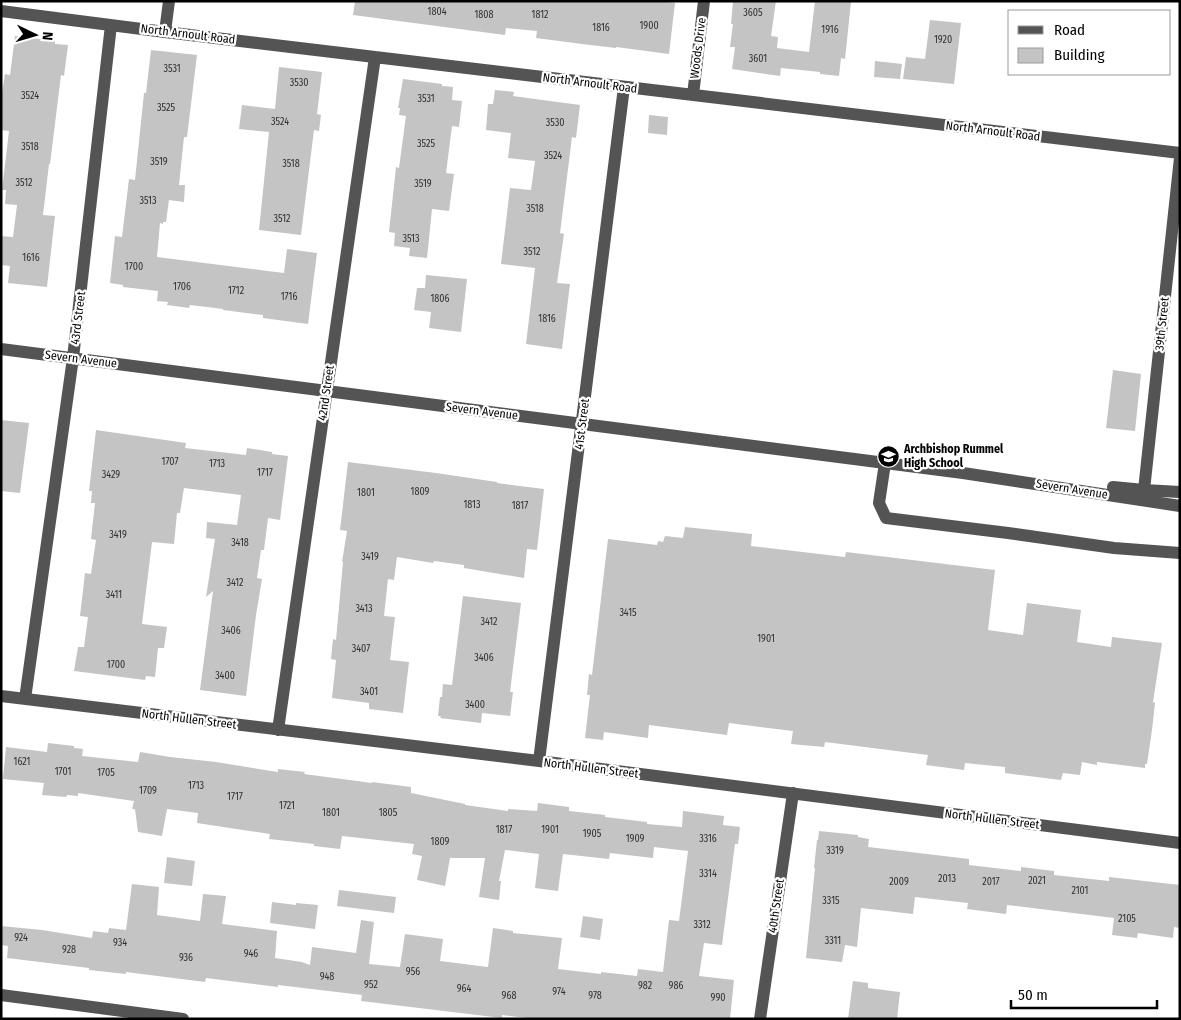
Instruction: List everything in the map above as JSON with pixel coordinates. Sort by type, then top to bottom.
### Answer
[{"type":"street","points":[[165,32],[169,1]]},
{"type":"street","name":"Woods Drive","points":[[693,95],[704,1]]},
{"type":"street","name":"North Arnoult Road","points":[[1,11],[1180,153]]},
{"type":"street","name":"43rd Street","points":[[25,699],[73,358],[112,25]]},
{"type":"street","name":"42nd Street","points":[[278,730],[375,57]]},
{"type":"street","name":"41st Street","points":[[539,761],[624,87]]},
{"type":"street","name":"39th Street","points":[[1144,490],[1180,158]]},
{"type":"street","name":"Severn Avenue","points":[[1,349],[963,473],[1180,506]]},
{"type":"street","points":[[885,463],[879,503],[886,518],[1114,548],[1180,553]]},
{"type":"street","name":"Severn Avenue","points":[[963,473],[1180,492]]},
{"type":"street","name":"North Hullen Street","points":[[1,696],[539,761],[1180,843]]},
{"type":"street","name":"40th Street","points":[[760,1019],[793,793]]},
{"type":"street","points":[[1,995],[183,1019]]},
{"type":"building","points":[[355,1],[657,1],[675,3],[669,54],[536,38],[537,31],[506,28],[505,35],[353,15]]},
{"type":"building","points":[[733,1],[776,1],[771,36],[778,37],[777,48],[809,52],[815,1],[851,2],[845,59],[841,58],[839,76],[781,68],[780,76],[732,69],[735,47],[730,47]]},
{"type":"building","points":[[930,20],[961,23],[954,84],[903,79],[906,57],[925,59]]},
{"type":"building","points":[[15,36],[55,41],[55,44],[68,45],[64,76],[61,75],[43,215],[55,216],[47,287],[8,283],[10,266],[1,265],[1,236],[13,237],[17,205],[5,204],[6,190],[2,190],[9,131],[1,130],[1,100],[5,74],[10,75]]},
{"type":"building","points":[[151,50],[197,55],[187,137],[184,137],[179,185],[185,185],[184,202],[169,200],[166,222],[160,223],[157,257],[284,273],[287,249],[317,253],[308,324],[263,318],[263,315],[223,309],[190,305],[189,308],[167,305],[168,302],[157,301],[158,291],[123,287],[123,285],[110,283],[115,236],[122,237],[129,179],[135,180],[144,93],[146,93]]},
{"type":"building","points":[[875,61],[902,64],[900,79],[874,77]]},
{"type":"building","points":[[279,67],[322,72],[317,114],[321,115],[319,131],[314,130],[301,235],[259,230],[269,132],[239,129],[242,105],[275,109]]},
{"type":"building","points":[[403,79],[453,87],[452,100],[462,101],[459,127],[452,126],[446,173],[454,174],[449,211],[432,209],[427,258],[409,256],[410,248],[394,246],[395,233],[389,232],[396,167],[399,168],[406,116],[399,115],[400,108],[398,108]]},
{"type":"building","points":[[495,90],[514,92],[513,96],[580,105],[576,138],[572,137],[560,233],[564,234],[557,283],[570,284],[562,349],[526,344],[535,268],[501,264],[510,188],[531,190],[535,161],[508,158],[511,133],[486,130],[488,104],[493,104]]},
{"type":"building","points":[[649,115],[668,117],[667,135],[648,133]]},
{"type":"building","points":[[426,275],[467,279],[461,332],[429,328],[431,312],[414,310],[417,288],[425,288]]},
{"type":"building","points":[[1113,370],[1141,374],[1135,431],[1106,428]]},
{"type":"building","points":[[1,420],[29,423],[20,493],[1,491]]},
{"type":"building","points":[[96,430],[186,443],[185,448],[246,455],[247,448],[288,456],[280,520],[268,518],[264,550],[261,550],[257,578],[262,579],[246,696],[200,690],[213,591],[206,597],[215,539],[206,538],[207,522],[237,525],[241,495],[184,488],[180,513],[177,513],[174,544],[152,542],[142,624],[167,627],[164,648],[158,648],[155,677],[146,676],[145,680],[74,671],[78,647],[84,647],[88,617],[80,616],[85,573],[91,574],[96,540],[91,539],[95,503],[91,503],[92,491],[89,491]]},
{"type":"building","points":[[348,462],[544,489],[537,550],[527,549],[524,578],[464,568],[464,565],[434,561],[433,563],[397,557],[394,580],[388,579],[384,616],[395,617],[390,660],[409,662],[403,713],[369,709],[369,703],[332,698],[336,660],[331,659],[333,639],[336,640],[342,562],[347,531],[340,530]]},
{"type":"building","points":[[685,527],[752,534],[751,546],[845,557],[846,552],[995,570],[988,630],[1023,635],[1027,603],[1081,610],[1077,642],[1111,647],[1112,637],[1162,643],[1153,702],[1155,703],[1152,730],[1145,768],[1097,762],[1097,765],[1082,762],[1080,775],[1063,773],[1061,780],[1005,773],[1005,767],[965,763],[964,770],[926,765],[928,755],[825,742],[824,747],[791,744],[793,731],[729,723],[727,735],[649,725],[648,738],[604,732],[603,740],[585,738],[590,695],[587,695],[589,674],[592,675],[608,539],[657,545],[658,541],[663,542],[665,536],[683,538]]},
{"type":"building","points":[[463,596],[521,603],[510,692],[513,692],[510,716],[482,713],[481,723],[440,718],[441,716],[438,716],[443,684],[452,685]]},
{"type":"building","points":[[48,743],[83,749],[82,756],[138,762],[140,752],[278,772],[278,769],[305,772],[304,774],[411,787],[411,793],[465,805],[508,811],[508,809],[537,811],[538,803],[569,807],[569,811],[647,822],[647,824],[682,827],[683,811],[724,816],[723,825],[740,827],[738,844],[735,844],[722,945],[704,943],[699,976],[734,980],[730,1019],[536,1019],[502,1015],[502,1018],[361,1001],[362,995],[206,978],[205,982],[126,972],[126,974],[7,958],[8,946],[1,945],[1,926],[92,938],[93,931],[108,933],[109,928],[126,930],[132,884],[159,887],[157,915],[200,921],[203,894],[226,896],[222,924],[277,931],[275,958],[310,965],[312,947],[356,953],[361,920],[374,922],[369,964],[400,967],[405,934],[443,939],[440,961],[488,967],[493,928],[513,931],[513,933],[562,938],[558,969],[637,976],[638,969],[663,972],[669,920],[679,921],[688,851],[654,847],[653,858],[610,853],[609,859],[563,854],[558,891],[535,888],[539,854],[505,850],[499,881],[501,881],[499,900],[479,897],[485,858],[450,858],[445,886],[417,880],[422,856],[412,854],[414,844],[342,836],[340,849],[314,846],[314,844],[269,839],[270,834],[197,823],[198,813],[167,809],[162,836],[138,832],[135,809],[132,809],[134,801],[78,793],[78,796],[67,795],[66,797],[42,795],[44,783],[3,779],[6,747],[47,752]]},
{"type":"building","points":[[819,831],[858,835],[858,837],[869,839],[868,847],[969,859],[969,865],[1021,871],[1021,867],[1054,871],[1054,875],[1109,881],[1109,877],[1180,885],[1180,928],[1174,927],[1173,938],[1138,933],[1137,938],[1112,935],[1114,918],[1007,905],[1006,914],[967,909],[968,903],[915,897],[913,914],[861,908],[857,947],[845,945],[842,962],[806,958]]},
{"type":"building","points":[[167,857],[195,861],[192,886],[164,883]]},
{"type":"building","points":[[339,890],[396,897],[394,913],[337,906]]},
{"type":"building","points":[[272,902],[318,905],[315,929],[270,923]]},
{"type":"building","points":[[583,916],[603,919],[600,940],[580,937]]},
{"type":"building","points":[[853,981],[868,983],[868,988],[900,992],[897,1019],[848,1019]]},
{"type":"place","name":"Archbishop Rummel High School","points":[[888,456]]}]
